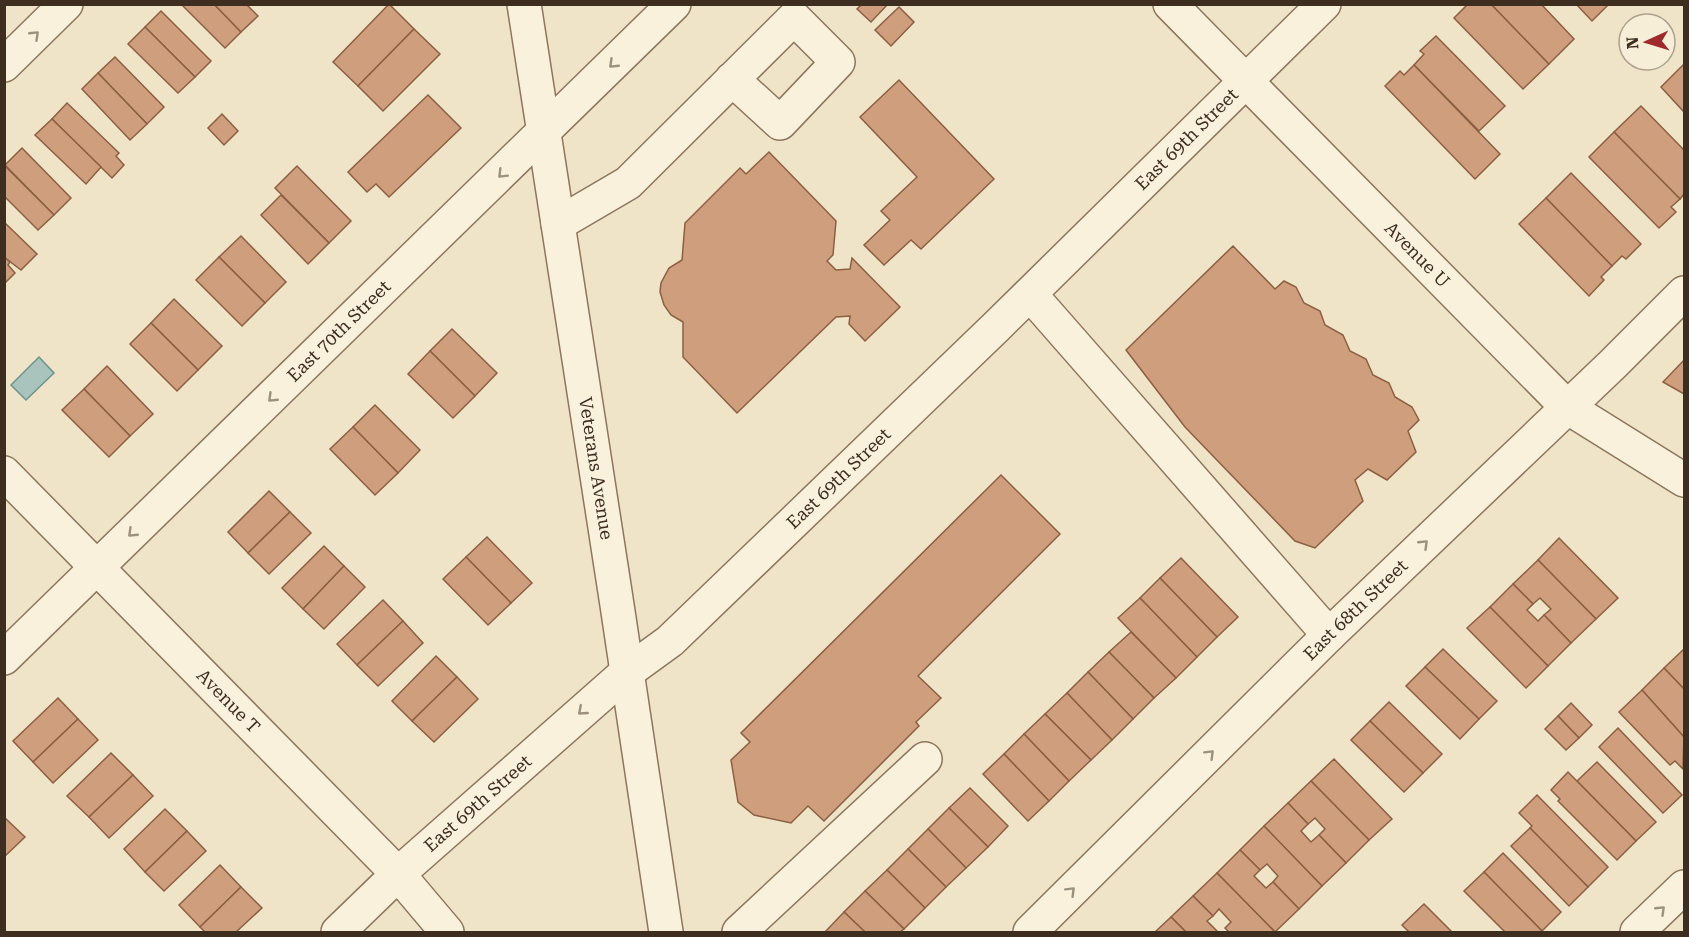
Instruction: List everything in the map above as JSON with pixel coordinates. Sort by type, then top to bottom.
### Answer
[{"type":"street","points":[[4,65],[66,4]]},
{"type":"street","name":"Veterans Avenue","points":[[524,4],[666,933]]},
{"type":"street","name":"East 70th Street","points":[[4,658],[674,4]]},
{"type":"street","name":"Avenue U","points":[[1170,4],[1567,407],[1684,480]]},
{"type":"street","name":"East 69th Street","points":[[338,933],[398,874],[626,673],[670,641],[1030,294],[1324,4]]},
{"type":"street","points":[[558,224],[628,183],[732,79]]},
{"type":"street","name":"East 68th Street","points":[[1030,933],[1329,635],[1684,293]]},
{"type":"street","points":[[1030,294],[1329,635]]},
{"type":"street","name":"Avenue T","points":[[4,473],[398,874],[447,933]]},
{"type":"street","points":[[739,933],[925,759]]},
{"type":"street","points":[[1637,933],[1684,887]]},
{"type":"water","points":[[39,357],[54,373],[26,400],[11,385]]},
{"type":"building","points":[[181,4],[214,4],[241,32],[225,48]]},
{"type":"building","points":[[214,4],[246,4],[258,16],[241,32]]},
{"type":"building","points":[[389,4],[414,29],[358,86],[333,62]]},
{"type":"building","points":[[862,4],[888,4],[871,22],[857,9]]},
{"type":"building","points":[[1468,4],[1491,4],[1549,64],[1523,89],[1454,18]]},
{"type":"building","points":[[1491,4],[1541,4],[1574,39],[1549,64]]},
{"type":"building","points":[[1576,4],[1609,4],[1592,21]]},
{"type":"building","points":[[899,7],[914,22],[891,46],[875,30]]},
{"type":"building","points":[[161,11],[211,61],[195,77],[145,27]]},
{"type":"building","points":[[145,27],[195,77],[178,93],[128,44]]},
{"type":"building","points":[[414,29],[440,54],[383,111],[358,86]]},
{"type":"building","points":[[1436,36],[1505,106],[1479,131],[1414,65],[1424,54],[1420,51]]},
{"type":"building","points":[[115,57],[164,107],[147,124],[98,73]]},
{"type":"building","points":[[1684,64],[1684,112],[1661,87]]},
{"type":"building","points":[[1414,65],[1500,154],[1475,179],[1385,86],[1400,71],[1404,75]]},
{"type":"building","points":[[98,73],[147,124],[130,140],[82,89]]},
{"type":"building","points":[[899,80],[994,179],[921,249],[911,240],[884,265],[864,245],[890,220],[881,211],[917,177],[860,117]]},
{"type":"building","points":[[428,95],[461,128],[389,197],[376,184],[367,192],[348,172]]},
{"type":"building","points":[[67,103],[119,153],[116,156],[124,165],[112,178],[52,119]]},
{"type":"building","points":[[1641,106],[1684,150],[1684,194],[1680,199],[1614,132]]},
{"type":"building","points":[[222,114],[238,131],[224,145],[208,128]]},
{"type":"building","points":[[52,119],[101,167],[86,184],[35,135]]},
{"type":"building","points":[[1614,132],[1680,199],[1671,207],[1676,212],[1659,228],[1589,157]]},
{"type":"building","points":[[22,148],[71,198],[54,215],[5,165]]},
{"type":"building","points":[[769,152],[836,221],[833,255],[827,261],[836,270],[850,269],[852,258],[900,307],[865,341],[849,324],[850,316],[836,317],[737,413],[683,357],[683,322],[671,315],[664,305],[660,292],[661,283],[669,268],[682,260],[685,223],[740,168],[746,174]]},
{"type":"building","points":[[4,165],[54,215],[38,230],[4,196]]},
{"type":"building","points":[[297,166],[351,221],[329,243],[275,188]]},
{"type":"building","points":[[1571,173],[1641,244],[1626,259],[1622,256],[1612,266],[1546,198]]},
{"type":"building","points":[[281,195],[329,243],[308,264],[261,215]]},
{"type":"building","points":[[1546,198],[1612,266],[1601,277],[1604,280],[1589,296],[1519,224]]},
{"type":"building","points":[[4,222],[37,254],[21,270],[4,257]]},
{"type":"building","points":[[241,236],[286,282],[265,303],[219,257]]},
{"type":"building","points":[[1233,246],[1275,289],[1284,281],[1296,287],[1304,303],[1320,311],[1325,325],[1343,335],[1350,351],[1366,359],[1373,375],[1389,383],[1395,397],[1412,407],[1419,420],[1408,431],[1416,452],[1387,480],[1368,469],[1355,480],[1363,501],[1315,548],[1295,541],[1185,427],[1126,350]]},
{"type":"building","points":[[4,257],[10,262],[8,265],[15,273],[4,284]]},
{"type":"building","points":[[219,257],[265,303],[242,326],[196,280]]},
{"type":"building","points":[[174,299],[222,346],[198,370],[151,323]]},
{"type":"building","points":[[151,323],[198,370],[177,391],[130,344]]},
{"type":"building","points":[[452,329],[497,373],[475,396],[430,351]]},
{"type":"building","points":[[430,351],[475,396],[453,418],[408,374]]},
{"type":"building","points":[[1684,360],[1684,394],[1663,382]]},
{"type":"building","points":[[107,366],[153,414],[130,436],[84,389]]},
{"type":"building","points":[[84,389],[130,436],[109,457],[62,410]]},
{"type":"building","points":[[375,405],[420,450],[398,473],[353,427]]},
{"type":"building","points":[[353,427],[398,473],[375,495],[330,449]]},
{"type":"building","points":[[1001,475],[1060,534],[918,676],[941,698],[916,722],[919,726],[824,821],[808,806],[791,823],[754,815],[738,802],[731,760],[750,742],[741,733]]},
{"type":"building","points":[[269,491],[290,512],[248,553],[228,532]]},
{"type":"building","points":[[290,512],[311,533],[269,574],[248,553]]},
{"type":"building","points":[[487,537],[532,583],[511,603],[466,557]]},
{"type":"building","points":[[1559,538],[1618,598],[1596,619],[1538,560]]},
{"type":"building","points":[[324,546],[344,566],[303,609],[282,588]]},
{"type":"building","points":[[466,557],[511,603],[488,625],[443,579]]},
{"type":"building","points":[[1181,558],[1238,617],[1217,637],[1160,578]]},
{"type":"building","points":[[1538,560],[1596,619],[1571,643],[1544,615],[1551,609],[1540,598],[1533,604],[1513,584]]},
{"type":"building","points":[[344,566],[365,587],[324,629],[303,609]]},
{"type":"building","points":[[1160,578],[1217,637],[1197,657],[1140,598]]},
{"type":"building","points":[[1513,584],[1533,604],[1527,610],[1538,621],[1544,615],[1571,643],[1548,666],[1490,607]]},
{"type":"building","points":[[1140,598],[1197,657],[1176,678],[1118,618]]},
{"type":"building","points":[[383,600],[403,621],[357,665],[337,644]]},
{"type":"building","points":[[1490,607],[1548,666],[1526,688],[1467,628]]},
{"type":"building","points":[[403,621],[423,643],[378,686],[357,665]]},
{"type":"building","points":[[1131,632],[1176,678],[1154,698],[1109,652]]},
{"type":"building","points":[[1443,649],[1497,701],[1479,719],[1425,667]]},
{"type":"building","points":[[1684,649],[1684,689],[1664,668]]},
{"type":"building","points":[[1109,652],[1154,698],[1133,719],[1088,672]]},
{"type":"building","points":[[436,656],[457,677],[412,721],[392,701]]},
{"type":"building","points":[[1425,667],[1479,719],[1460,739],[1406,686]]},
{"type":"building","points":[[1664,668],[1684,689],[1684,737],[1642,690]]},
{"type":"building","points":[[1088,672],[1133,719],[1112,740],[1067,693]]},
{"type":"building","points":[[457,677],[478,699],[434,742],[412,721]]},
{"type":"building","points":[[1642,690],[1684,737],[1683,769],[1675,761],[1670,765],[1619,712]]},
{"type":"building","points":[[1067,693],[1112,740],[1091,760],[1045,714]]},
{"type":"building","points":[[58,698],[78,719],[33,762],[13,741]]},
{"type":"building","points":[[1389,702],[1442,754],[1423,773],[1370,721]]},
{"type":"building","points":[[1571,703],[1592,725],[1579,738],[1558,716]]},
{"type":"building","points":[[1045,714],[1091,760],[1069,781],[1024,734]]},
{"type":"building","points":[[1558,716],[1579,738],[1566,750],[1545,729]]},
{"type":"building","points":[[78,719],[98,740],[53,783],[33,762]]},
{"type":"building","points":[[1370,721],[1423,773],[1404,792],[1351,740]]},
{"type":"building","points":[[1618,728],[1682,795],[1663,813],[1599,747]]},
{"type":"building","points":[[1024,734],[1069,781],[1049,801],[1004,754]]},
{"type":"building","points":[[111,753],[133,775],[89,817],[67,796]]},
{"type":"building","points":[[1004,754],[1049,801],[1028,821],[983,774]]},
{"type":"building","points":[[1334,759],[1392,819],[1369,840],[1311,781]]},
{"type":"building","points":[[1597,762],[1656,822],[1636,841],[1577,781]]},
{"type":"building","points":[[1568,772],[1636,841],[1617,860],[1558,801],[1560,799],[1551,790]]},
{"type":"building","points":[[133,775],[153,796],[109,838],[89,817]]},
{"type":"building","points":[[1311,781],[1369,840],[1346,863],[1319,835],[1325,829],[1315,818],[1308,824],[1288,803]]},
{"type":"building","points":[[970,788],[1008,826],[988,847],[949,808]]},
{"type":"building","points":[[1537,795],[1608,867],[1588,887],[1530,828],[1532,826],[1519,813]]},
{"type":"building","points":[[1288,803],[1308,824],[1301,831],[1311,842],[1319,835],[1346,863],[1322,886],[1264,826]]},
{"type":"building","points":[[949,808],[988,847],[966,868],[928,829]]},
{"type":"building","points":[[165,809],[187,831],[145,872],[124,849]]},
{"type":"building","points":[[4,817],[25,837],[4,857]]},
{"type":"building","points":[[1264,826],[1322,886],[1299,909],[1273,882],[1278,876],[1267,864],[1260,870],[1240,850]]},
{"type":"building","points":[[1530,828],[1588,887],[1569,906],[1511,846]]},
{"type":"building","points":[[928,829],[966,868],[946,887],[908,849]]},
{"type":"building","points":[[187,831],[206,851],[164,891],[145,872]]},
{"type":"building","points":[[908,849],[946,887],[925,908],[887,870]]},
{"type":"building","points":[[1240,850],[1260,870],[1254,876],[1266,888],[1273,882],[1299,909],[1275,932],[1217,873]]},
{"type":"building","points":[[1503,853],[1561,912],[1542,931],[1484,872]]},
{"type":"building","points":[[220,865],[241,887],[200,927],[179,905]]},
{"type":"building","points":[[887,870],[925,908],[904,929],[865,891]]},
{"type":"building","points":[[1484,872],[1542,931],[1505,932],[1464,891]]},
{"type":"building","points":[[1217,873],[1275,932],[1229,932],[1225,928],[1231,922],[1219,909],[1213,916],[1193,896]]},
{"type":"building","points":[[241,887],[262,908],[236,932],[205,932],[200,927]]},
{"type":"building","points":[[865,891],[904,929],[900,932],[865,932],[844,912]]},
{"type":"building","points":[[1193,896],[1213,916],[1207,921],[1218,932],[1186,932],[1171,917]]},
{"type":"building","points":[[1424,904],[1452,932],[1409,932],[1402,925]]},
{"type":"building","points":[[844,912],[865,932],[825,932]]},
{"type":"building","points":[[1171,917],[1186,932],[1155,932]]}]
